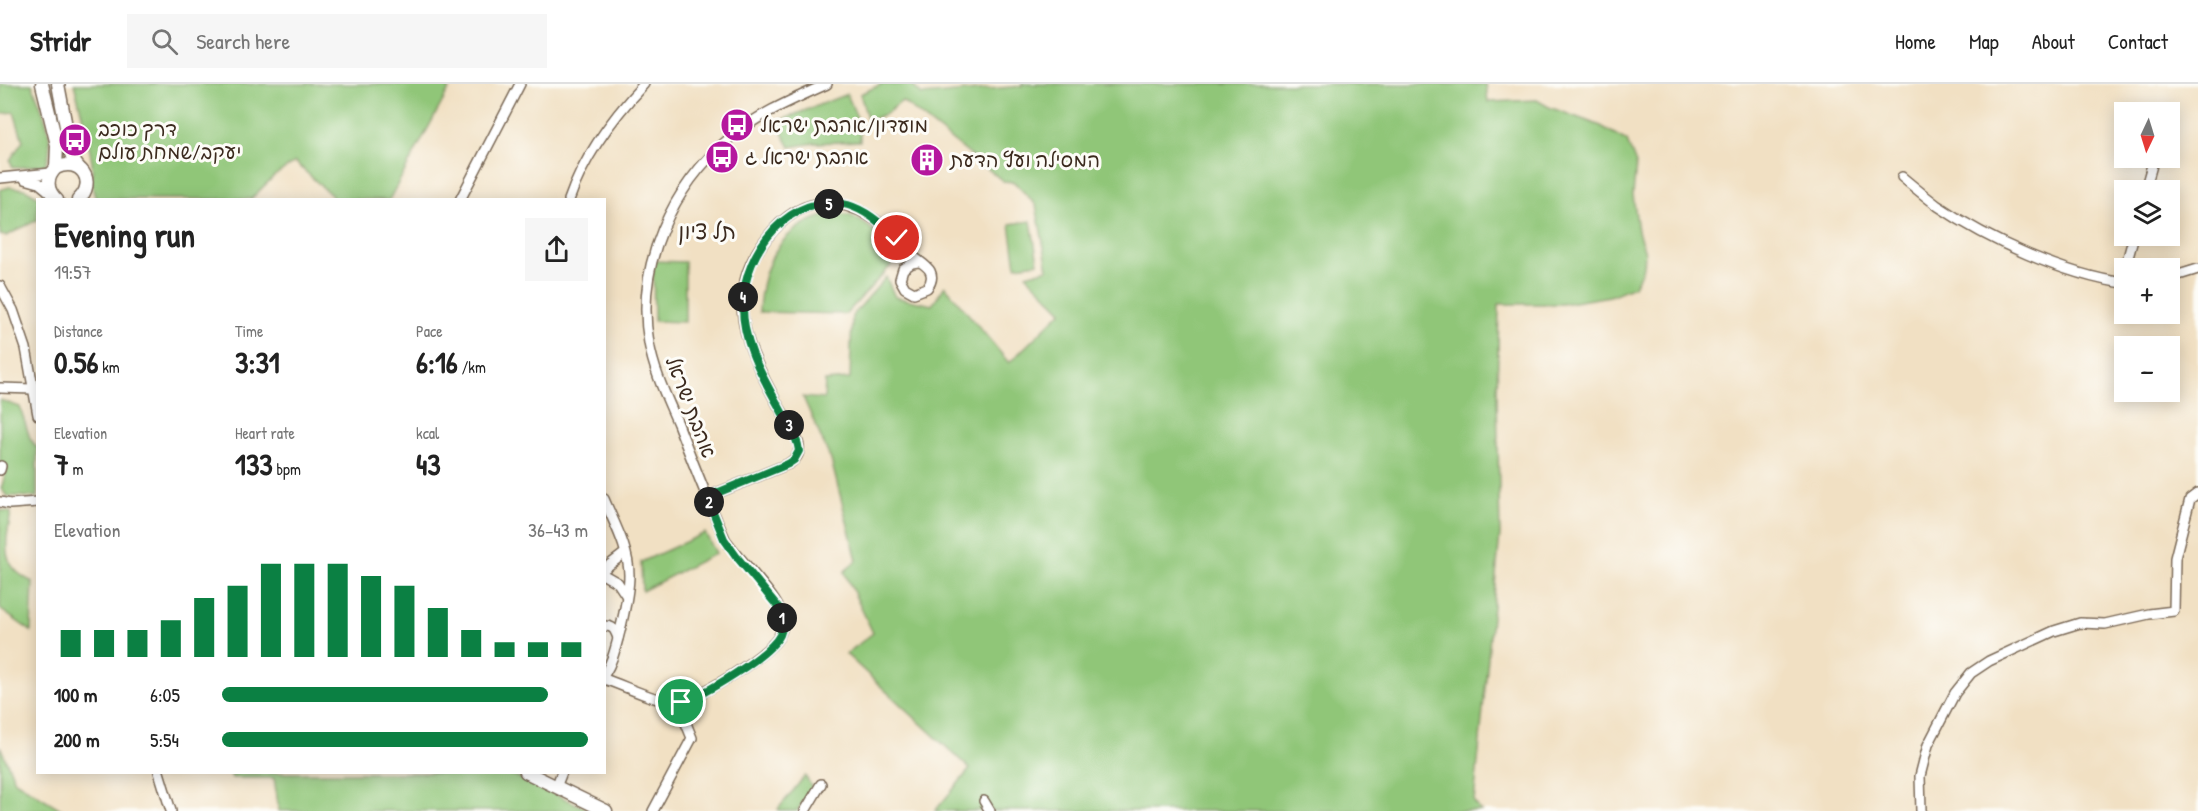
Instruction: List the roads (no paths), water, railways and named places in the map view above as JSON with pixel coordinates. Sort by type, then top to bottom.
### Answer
[{"type":"street","points":[[42,84],[57,144],[54,171],[48,186],[55,198]]},
{"type":"street","points":[[58,84],[73,160],[83,172],[87,183],[80,198]]},
{"type":"street","points":[[461,198],[520,84]]},
{"type":"street","points":[[570,198],[581,171],[595,147],[629,100],[644,84]]},
{"type":"street","name":"אהבת ישראל","points":[[681,702],[701,695],[745,666],[777,640],[783,628],[779,608],[724,539],[662,386],[650,345],[646,312],[647,286],[654,253],[680,196],[721,146],[766,112],[827,84]]},
{"type":"street","points":[[0,178],[54,171],[69,164],[79,168]]},
{"type":"street","points":[[14,177],[39,183],[55,198]]},
{"type":"street","points":[[1902,177],[1938,206],[1993,238],[2051,263],[2114,281]]},
{"type":"street","points":[[707,497],[788,464],[794,460],[799,451],[795,436],[755,362],[743,324],[745,285],[750,268],[765,241],[778,225],[805,207],[832,203],[846,205],[870,215],[918,262],[927,267],[931,275],[927,288],[919,293],[909,291],[902,284],[901,273],[907,265],[918,262]]},
{"type":"street","points":[[904,246],[907,265]]},
{"type":"street","points":[[2180,275],[2198,269]]},
{"type":"street","points":[[0,286],[13,310],[22,334],[36,404]]},
{"type":"street","points":[[0,388],[33,388]]},
{"type":"street","points":[[1921,811],[1920,776],[1928,745],[1955,693],[1971,673],[1989,661],[2054,631],[2080,623],[2105,624],[2174,611],[2175,558],[2190,499],[2198,493]]},
{"type":"street","points":[[0,502],[10,504],[36,502]]},
{"type":"street","points":[[606,504],[625,553],[629,573],[618,638],[606,673]]},
{"type":"street","points":[[606,567],[625,553]]},
{"type":"street","points":[[606,576],[618,583],[626,598]]},
{"type":"street","points":[[606,626],[615,630],[618,638]]},
{"type":"street","points":[[606,678],[660,699],[681,702],[683,716],[692,738],[653,811]]},
{"type":"street","points":[[160,774],[171,811]]},
{"type":"street","points":[[530,774],[606,811]]},
{"type":"street","points":[[556,787],[561,774]]},
{"type":"street","points":[[805,811],[820,784]]},
{"type":"street","points":[[984,801],[990,811]]},
{"type":"place","name":"מועדון/אהבת ישראל","points":[[737,125]]},
{"type":"place","name":"דרך כוכב יעקב/שמחת עולם","points":[[75,140]]},
{"type":"place","name":"אהבת ישראל ג","points":[[722,157]]},
{"type":"place","name":"המסילה ועץ הדעת","points":[[927,160]]},
{"type":"district","name":"תל ציון","points":[[707,231]]}]
